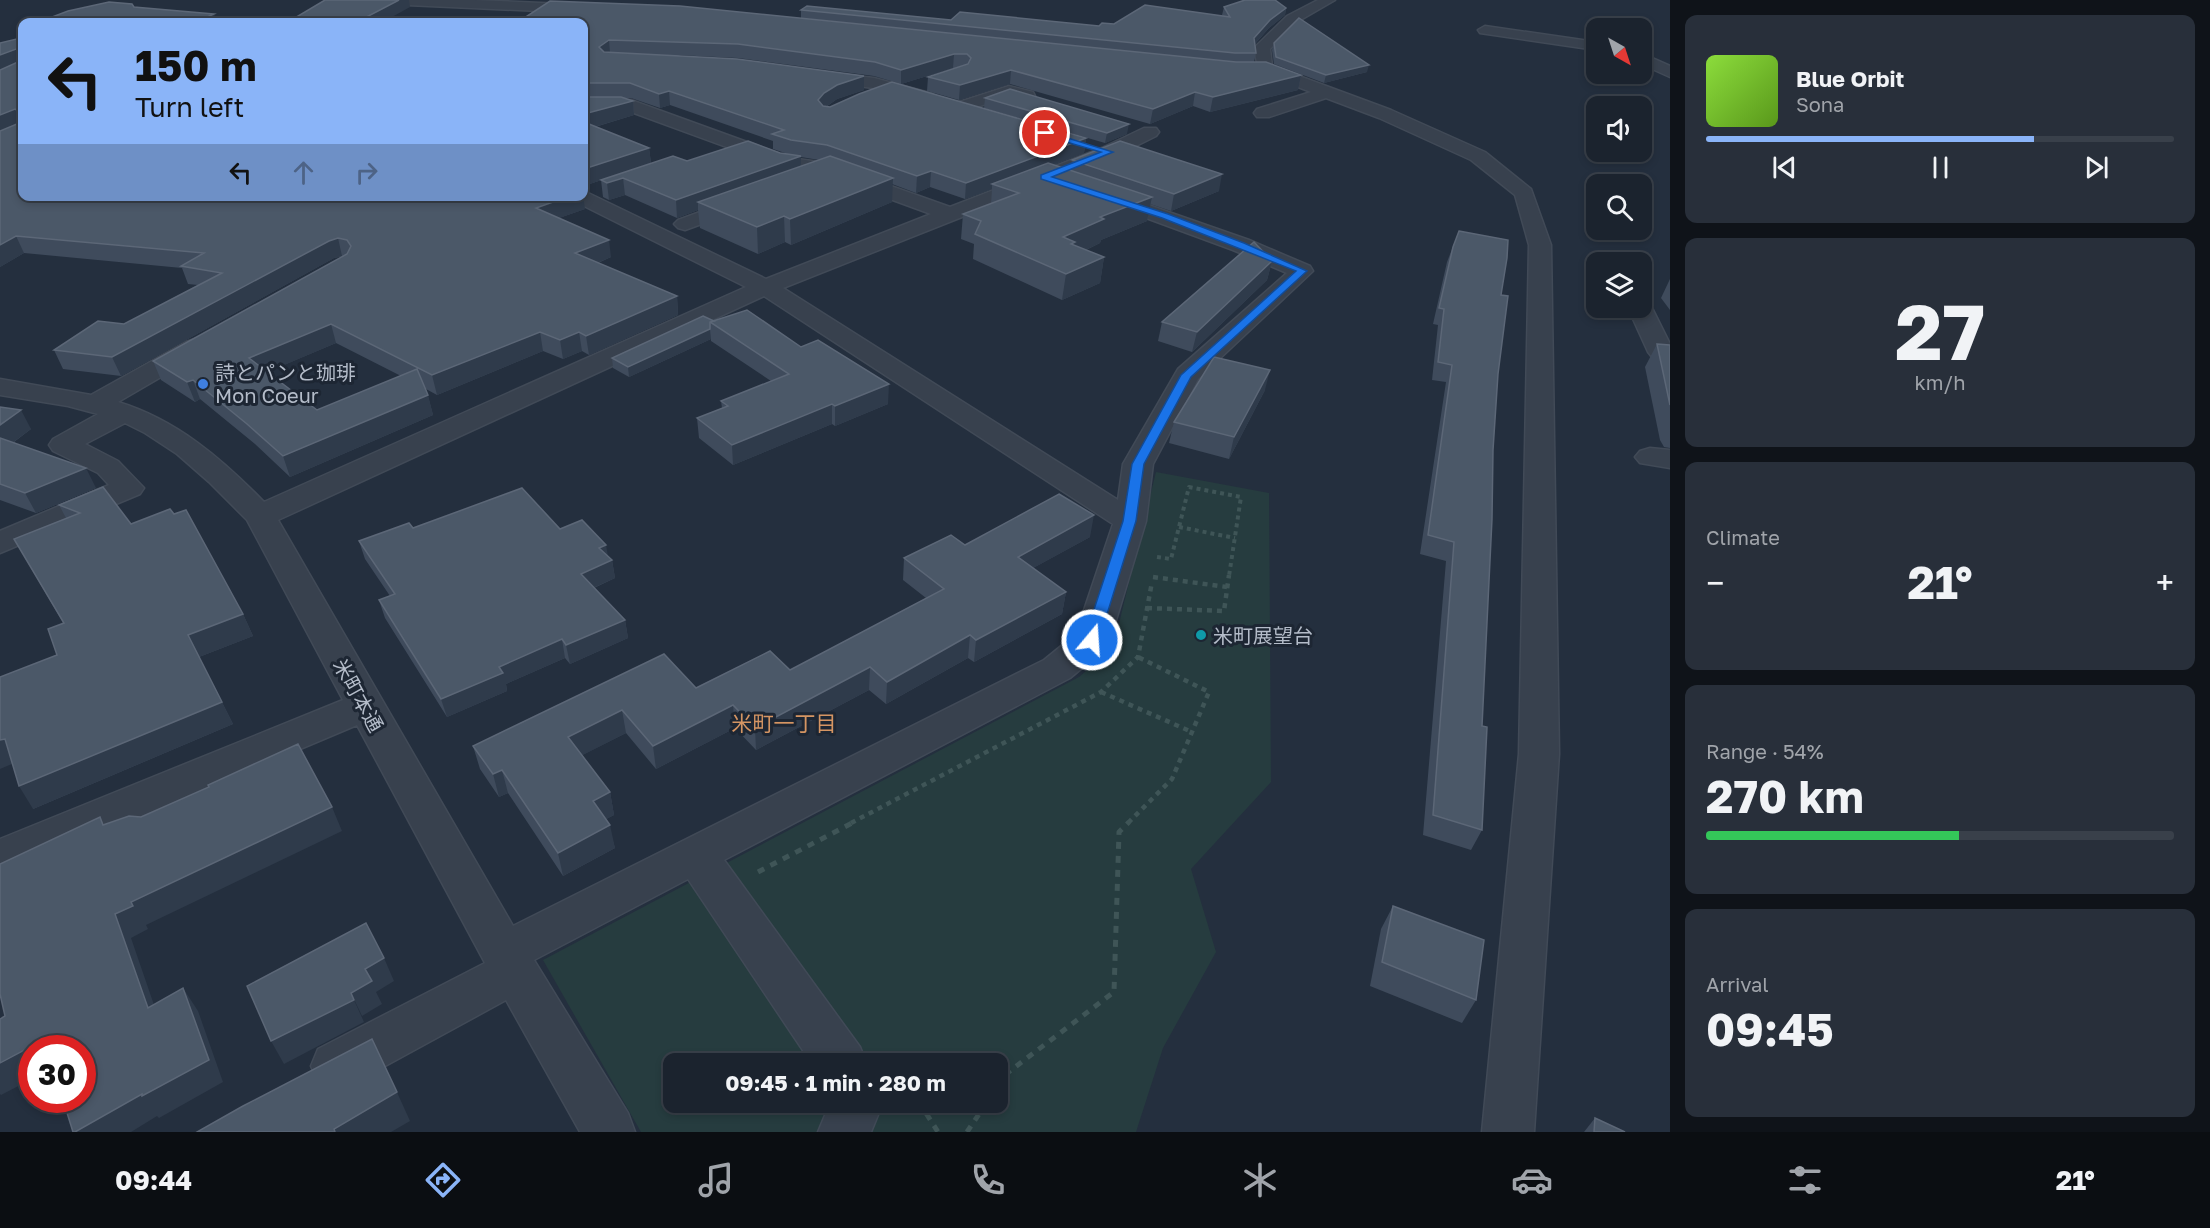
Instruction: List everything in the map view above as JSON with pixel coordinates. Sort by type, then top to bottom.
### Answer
[{"type":"street","points":[[385,0],[601,10]]},
{"type":"street","points":[[1328,0],[1292,19],[1262,48],[1260,69],[1385,114],[1478,156],[1524,193],[1540,245],[1539,754],[1508,1132]]},
{"type":"street","points":[[1485,30],[1586,45]]},
{"type":"street","points":[[1652,63],[1670,72]]},
{"type":"street","points":[[801,75],[874,83],[991,117]]},
{"type":"street","points":[[862,99],[931,82]]},
{"type":"street","points":[[959,108],[1009,91],[1041,100]]},
{"type":"street","points":[[1263,113],[1327,92]]},
{"type":"street","points":[[588,104],[625,104],[788,163],[830,171],[950,214]]},
{"type":"street","points":[[261,516],[765,287],[1044,177],[1139,129]]},
{"type":"street","points":[[796,183],[830,171]]},
{"type":"street","points":[[296,1088],[509,962],[696,856],[1057,669],[1092,640],[1130,521],[1138,464],[1187,375],[1302,271],[1176,220],[1044,177]]},
{"type":"street","points":[[588,193],[605,188]]},
{"type":"street","points":[[685,224],[763,195]]},
{"type":"street","points":[[588,200],[765,287],[1130,521]]},
{"type":"street","points":[[1645,318],[1661,352],[1670,355]]},
{"type":"street","points":[[0,543],[129,488],[108,467],[63,445],[107,408],[219,334]]},
{"type":"street","name":"米町本通","points":[[3,390],[51,394],[107,408],[174,438],[221,476],[261,516],[509,962],[609,1132]]},
{"type":"street","points":[[0,858],[365,706]]},
{"type":"street","points":[[696,856],[860,1053]]},
{"type":"street","points":[[844,1132],[853,1113]]},
{"type":"path","points":[[749,877],[1101,692],[1138,657],[1156,557],[1171,559],[1189,487],[1241,497],[1224,610],[1147,608]]},
{"type":"path","points":[[1179,527],[1235,538]]},
{"type":"path","points":[[1153,577],[1227,587]]},
{"type":"path","points":[[1008,1072],[1114,992],[1119,832],[1172,779],[1209,692],[1138,657]]},
{"type":"path","points":[[1101,692],[1192,732]]},
{"type":"path","points":[[926,1113],[938,1132]]},
{"type":"path","points":[[967,1132],[980,1113]]},
{"type":"green space","points":[[1156,472],[1269,493],[1271,782],[1191,869],[1216,952],[1163,1048],[1136,1132],[641,1132],[543,960],[1079,677],[1113,648]]},
{"type":"building","points":[[325,0],[399,0],[365,18],[295,18]]},
{"type":"building","points":[[1245,0],[1275,0],[1286,8],[1270,20],[1254,38],[1256,53],[1235,53],[801,10],[807,6],[951,20],[960,12],[1099,26],[1102,23],[1114,24],[1145,5],[1230,17],[1224,7]]},
{"type":"building","points":[[550,1],[680,6],[1236,62],[1266,62],[1301,75],[1213,97],[1195,92],[1153,109],[1011,70],[960,85],[928,77],[968,64],[971,58],[967,54],[954,54],[901,70],[875,62],[738,44],[609,40],[599,47],[604,52],[737,59],[864,76],[837,85],[818,100],[823,106],[830,107],[892,82],[1086,138],[966,183],[931,171],[917,176],[827,145],[791,140],[772,134],[784,130],[669,91],[659,94],[630,83],[588,83],[588,18],[524,18]]},
{"type":"building","points":[[109,2],[132,4],[134,7],[214,14],[205,18],[50,18],[68,11]]},
{"type":"building","points":[[1299,18],[1369,65],[1326,75],[1276,57],[1274,43]]},
{"type":"building","points":[[18,34],[18,50],[0,55],[0,43],[17,39]]},
{"type":"building","points":[[18,62],[18,111],[15,109],[0,115],[0,70]]},
{"type":"building","points":[[1010,89],[1129,124],[1107,133],[985,98]]},
{"type":"building","points":[[588,97],[621,97],[633,101],[588,113]]},
{"type":"building","points":[[18,111],[18,201],[556,201],[536,208],[609,240],[575,253],[677,296],[586,336],[579,332],[560,340],[540,332],[432,375],[331,324],[249,358],[317,410],[417,369],[428,395],[283,456],[193,380],[187,382],[153,361],[347,254],[351,246],[347,240],[338,238],[329,241],[112,357],[54,350],[98,321],[124,324],[222,273],[181,266],[204,253],[16,236],[0,245],[0,131],[17,124]]},
{"type":"building","points":[[588,124],[649,148],[588,168]]},
{"type":"building","points":[[748,141],[780,153],[801,156],[676,200],[623,178],[607,183],[601,180],[673,156],[687,161]]},
{"type":"building","points":[[1120,141],[1222,174],[1174,194],[1072,160]]},
{"type":"building","points":[[830,156],[893,178],[790,219],[784,216],[757,227],[698,202]]},
{"type":"building","points":[[1048,163],[1152,197],[1100,217],[1104,219],[1063,237],[1075,242],[1071,244],[1104,257],[1066,274],[975,234],[981,221],[963,214],[1019,193],[992,184]]},
{"type":"building","points":[[1459,231],[1508,240],[1501,295],[1508,296],[1498,374],[1493,450],[1482,726],[1487,727],[1482,830],[1433,815],[1454,542],[1428,535],[1452,365],[1438,362],[1444,309],[1439,308]]},
{"type":"building","points":[[1254,242],[1272,261],[1197,332],[1162,322]]},
{"type":"building","points":[[747,310],[801,347],[818,340],[889,384],[835,406],[832,404],[732,445],[697,418],[728,406],[721,401],[789,374],[710,322]]},
{"type":"building","points":[[703,316],[714,321],[710,322],[710,329],[628,367],[612,358]]},
{"type":"building","points":[[1657,344],[1670,345],[1670,405]]},
{"type":"building","points":[[1214,357],[1270,370],[1234,437],[1174,422]]},
{"type":"building","points":[[0,407],[21,410],[0,425]]},
{"type":"building","points":[[0,438],[86,468],[25,493],[0,484]]},
{"type":"building","points":[[103,487],[131,524],[170,509],[174,514],[186,510],[243,614],[188,635],[222,702],[19,786],[5,739],[0,740],[0,677],[57,655],[48,629],[64,623],[14,539],[80,513],[59,505]]},
{"type":"building","points":[[522,488],[560,529],[582,520],[606,545],[599,548],[612,560],[581,574],[625,620],[566,645],[562,639],[499,667],[503,673],[441,699],[379,600],[395,594],[359,541],[409,523],[413,528]]},
{"type":"building","points":[[1059,494],[1094,515],[1018,557],[1066,592],[976,640],[970,635],[887,682],[870,667],[755,728],[733,705],[653,746],[622,710],[568,737],[610,792],[593,801],[610,825],[558,853],[502,770],[493,774],[473,746],[664,654],[696,688],[770,651],[790,670],[944,589],[904,558],[951,535],[965,545]]},
{"type":"building","points":[[298,744],[332,807],[131,902],[133,906],[115,914],[148,1008],[183,988],[209,1060],[73,1132],[67,1113],[96,1113],[96,1035],[18,1035],[18,1053],[0,1063],[0,1019],[5,1016],[0,994],[0,864],[100,817],[103,825],[129,816],[141,817],[209,787],[208,785]]},
{"type":"building","points":[[1393,906],[1484,940],[1476,1000],[1382,962]]},
{"type":"building","points":[[366,923],[384,958],[365,969],[372,981],[351,993],[354,1000],[271,1041],[247,986]]},
{"type":"building","points":[[372,1039],[397,1092],[334,1129],[335,1132],[197,1132],[243,1106]]},
{"type":"building","points":[[1595,1118],[1625,1132],[1594,1132]]},
{"type":"place","name":"詩とパンと珈琲 Mon Coeur","points":[[203,384]]},
{"type":"place","name":"米町展望台","points":[[1201,635]]},
{"type":"district","name":"米町一丁目","points":[[784,723]]},
{"type":"route","points":[[1045,133],[1109,152],[1044,177],[1165,216],[1302,271],[1187,375],[1138,464],[1130,521],[1092,640]]}]
